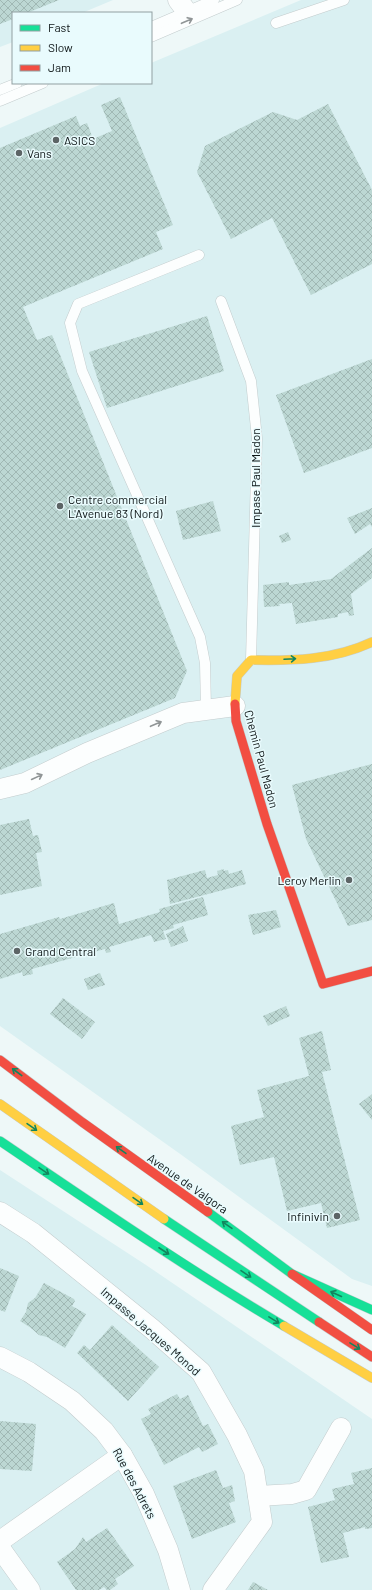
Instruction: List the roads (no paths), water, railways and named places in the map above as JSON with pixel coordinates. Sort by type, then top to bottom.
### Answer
[{"type":"main road","points":[[251,660],[326,657],[362,648],[372,642]]},
{"type":"main road","name":"Chemin Paul Madon","points":[[251,660],[237,676],[235,706],[236,722],[267,824],[323,984],[372,971]]},
{"type":"main road","name":"Avenue de Valgora","points":[[0,1060],[82,1122],[249,1241],[292,1274],[372,1310]]},
{"type":"main road","points":[[0,1104],[180,1231],[372,1357]]},
{"type":"main road","points":[[0,1142],[230,1294],[372,1378]]},
{"type":"main road","points":[[292,1274],[372,1330]]},
{"type":"street","points":[[0,789],[25,783],[87,753],[183,713],[235,706]]},
{"type":"street","name":"Impasse Jacques Monod","points":[[0,1212],[34,1233],[201,1372],[237,1435],[254,1471],[262,1522],[213,1590]]},
{"type":"street","name":"Rue des Adrets","points":[[0,1357],[29,1372],[72,1401],[104,1432],[122,1455],[144,1494],[165,1543],[180,1590]]},
{"type":"street","points":[[258,1496],[292,1494],[306,1490],[341,1428]]},
{"type":"street","points":[[0,1541],[122,1455]]},
{"type":"street","points":[[0,1548],[30,1590]]},
{"type":"lane","points":[[152,26],[182,6],[214,0]]},
{"type":"lane","points":[[152,37],[237,0]]},
{"type":"lane","points":[[276,24],[344,0]]},
{"type":"lane","points":[[0,90],[15,84]]},
{"type":"lane","points":[[0,102],[41,84]]},
{"type":"lane","points":[[199,255],[78,304],[70,323],[82,371],[200,638],[205,663],[206,709]]},
{"type":"lane","name":"Impase Paul Madon","points":[[221,301],[251,382],[257,438],[251,660]]},
{"type":"place","name":"ASICS","points":[[56,140]]},
{"type":"place","name":"Vans","points":[[19,153]]},
{"type":"place","name":"Centre commercial L'Avenue 83 (Nord)","points":[[60,506]]},
{"type":"place","name":"Leroy Merlin","points":[[349,880]]},
{"type":"place","name":"Grand Central","points":[[17,951]]},
{"type":"place","name":"Infinivin","points":[[337,1216]]}]
